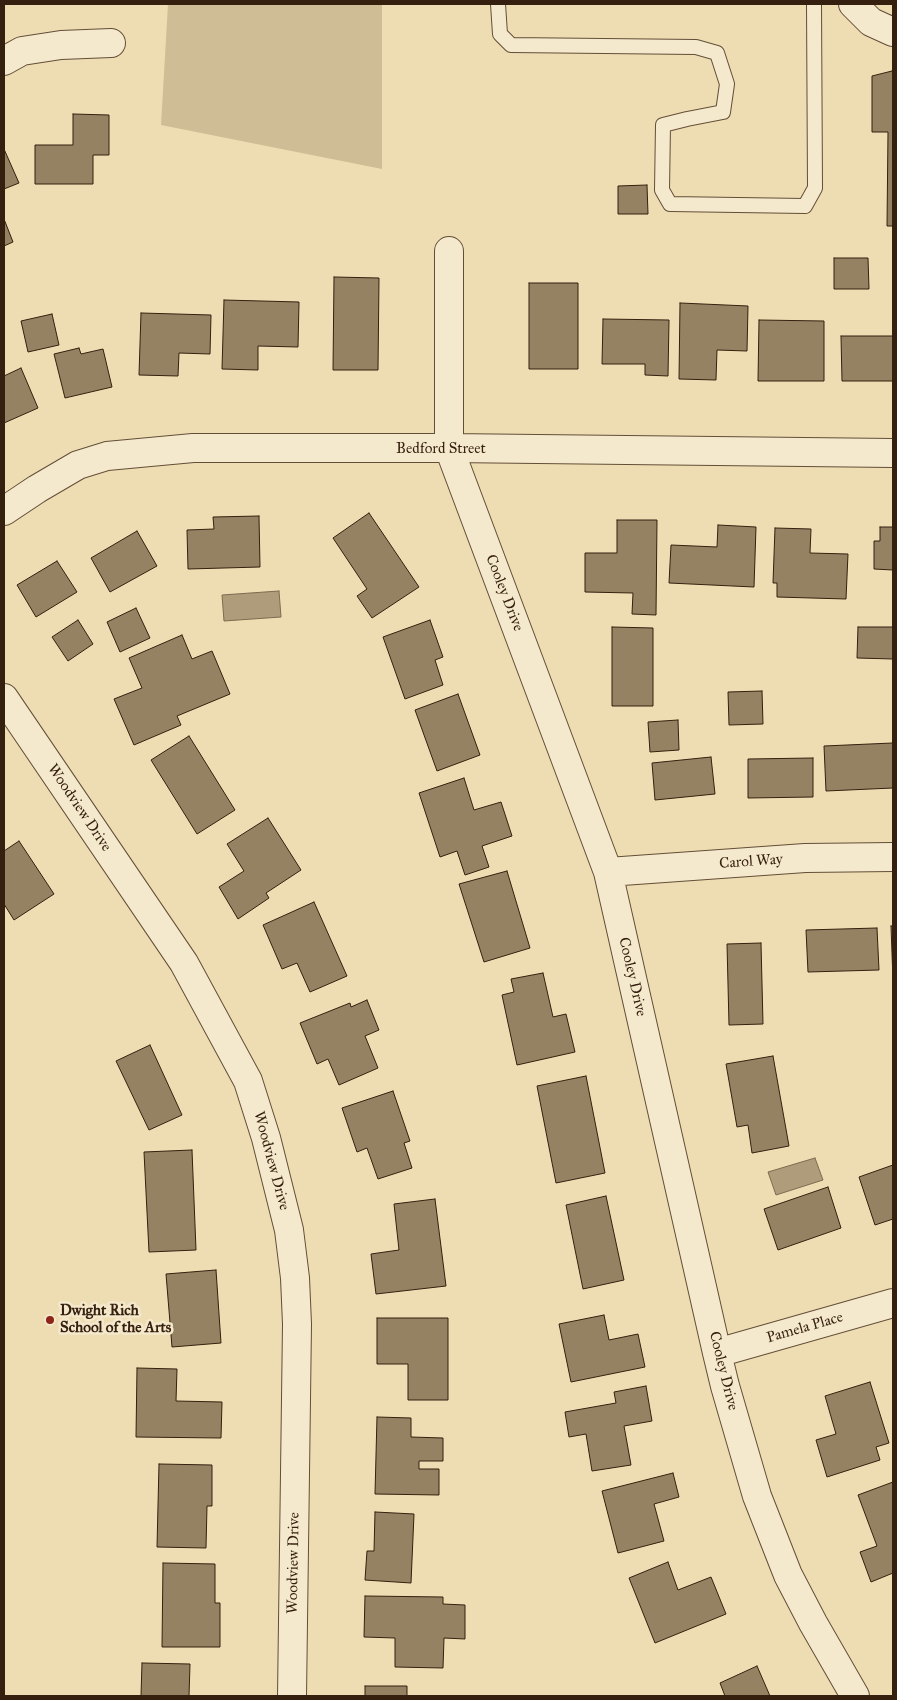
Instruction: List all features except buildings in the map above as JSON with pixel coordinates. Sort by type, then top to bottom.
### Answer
[{"type":"street","points":[[854,4],[871,22],[893,32]]},
{"type":"street","points":[[4,61],[22,51],[61,45],[111,43]]},
{"type":"street","name":"Cooley Drive","points":[[449,251],[449,448],[608,872],[725,1386],[757,1496],[788,1575],[855,1696]]},
{"type":"street","name":"Bedford Street","points":[[4,511],[36,489],[78,465],[107,456],[193,448],[449,448],[893,453]]},
{"type":"street","name":"Woodview Drive","points":[[4,698],[184,964],[248,1081],[266,1138],[289,1230],[297,1324],[292,1696]]},
{"type":"street","name":"Carol Way","points":[[608,872],[805,858],[893,857]]},
{"type":"street","name":"Pamela Place","points":[[717,1352],[893,1303]]},
{"type":"lane","points":[[498,4],[500,34],[511,45],[696,47],[717,53],[727,84],[723,112],[663,125],[662,190],[670,204],[805,206],[815,188],[814,4]]},
{"type":"shaded area","points":[[168,4],[382,4],[382,169],[161,125]]},
{"type":"shaded area","points":[[279,591],[281,617],[224,621],[222,595]]},
{"type":"shaded area","points":[[815,1158],[823,1180],[776,1195],[768,1172]]},
{"type":"place","name":"Dwight Rich School of the Arts","points":[[50,1320]]}]
